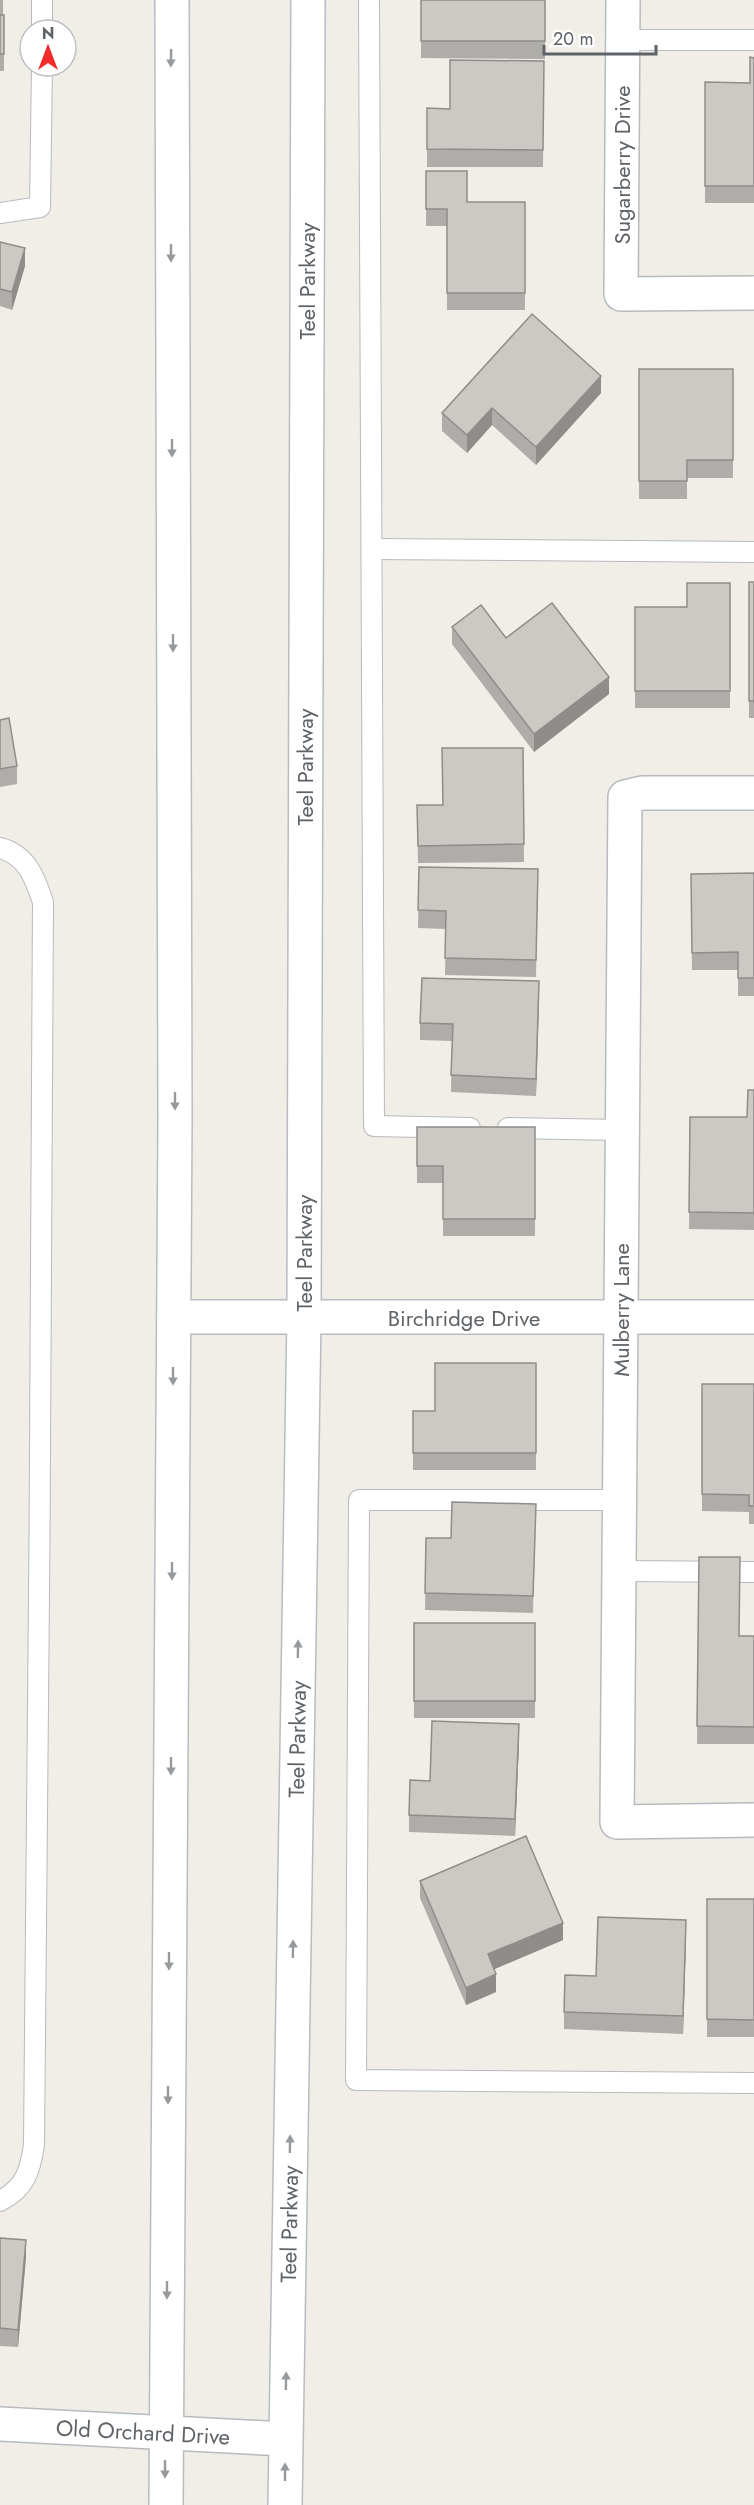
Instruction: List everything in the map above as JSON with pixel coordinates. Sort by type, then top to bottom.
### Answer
[{"type":"main road","points":[[166,2505],[174,1317],[172,0]]},
{"type":"main road","name":"Teel Parkway","points":[[285,2505],[304,1317],[308,0]]},
{"type":"main road","name":"Sugarberry Drive","points":[[623,0],[621,294],[754,293]]},
{"type":"main road","name":"Mulberry Lane","points":[[754,793],[642,793],[625,797],[617,1822],[754,1820]]},
{"type":"main road","name":"Birchridge Drive","points":[[174,1317],[754,1317]]},
{"type":"main road","name":"Old Orchard Drive","points":[[0,2424],[285,2439]]},
{"type":"lane","points":[[42,0],[42,18]]},
{"type":"lane","points":[[369,0],[375,1126],[622,1130]]},
{"type":"lane","points":[[623,40],[754,40]]},
{"type":"lane","points":[[0,213],[40,207],[42,78]]},
{"type":"lane","points":[[372,549],[754,552]]},
{"type":"lane","points":[[0,848],[11,851],[33,870],[44,902],[44,1289],[38,1580],[34,2145],[29,2173],[16,2193],[0,2201]]},
{"type":"lane","points":[[620,1500],[359,1500],[356,2080],[754,2083]]},
{"type":"lane","points":[[620,1571],[754,1572]]},
{"type":"building","points":[[421,0],[545,0],[545,41],[421,41]]},
{"type":"building","points":[[0,15],[4,15],[4,54],[0,54]]},
{"type":"building","points":[[750,57],[754,58],[754,186],[705,186],[705,82],[750,83]]},
{"type":"building","points":[[450,60],[544,61],[543,150],[427,149],[427,108],[450,109]]},
{"type":"building","points":[[426,171],[467,171],[467,202],[525,202],[525,293],[447,293],[447,209],[426,209]]},
{"type":"building","points":[[0,242],[25,248],[12,292],[0,289]]},
{"type":"building","points":[[532,314],[601,376],[536,447],[492,408],[467,435],[442,413]]},
{"type":"building","points":[[639,369],[733,369],[733,460],[687,460],[687,481],[639,481]]},
{"type":"building","points":[[749,582],[754,582],[754,701],[749,701]]},
{"type":"building","points":[[687,583],[730,583],[730,691],[635,691],[635,607],[687,607]]},
{"type":"building","points":[[552,603],[609,677],[534,734],[452,627],[481,605],[506,638]]},
{"type":"building","points":[[9,718],[17,766],[0,769],[0,720]]},
{"type":"building","points":[[442,748],[523,748],[524,844],[418,846],[417,805],[443,805]]},
{"type":"building","points":[[419,867],[538,869],[536,960],[445,958],[446,911],[418,910]]},
{"type":"building","points":[[754,873],[754,978],[738,978],[738,952],[692,953],[691,874]]},
{"type":"building","points":[[422,978],[539,981],[536,1079],[451,1075],[453,1024],[420,1023]]},
{"type":"building","points":[[748,1090],[754,1090],[754,1213],[689,1212],[690,1117],[747,1117]]},
{"type":"building","points":[[417,1127],[535,1127],[535,1219],[443,1219],[443,1166],[417,1166]]},
{"type":"building","points":[[435,1363],[536,1363],[536,1453],[413,1453],[413,1411],[435,1411]]},
{"type":"building","points":[[702,1384],[754,1384],[754,1506],[749,1506],[749,1495],[702,1494]]},
{"type":"building","points":[[452,1502],[536,1504],[533,1596],[425,1593],[426,1538],[451,1538]]},
{"type":"building","points":[[699,1557],[740,1557],[739,1636],[754,1636],[754,1727],[697,1726]]},
{"type":"building","points":[[414,1623],[535,1623],[535,1701],[414,1701]]},
{"type":"building","points":[[432,1721],[519,1724],[515,1819],[409,1815],[410,1780],[430,1781]]},
{"type":"building","points":[[526,1836],[563,1923],[488,1954],[496,1974],[466,1988],[420,1881]]},
{"type":"building","points":[[707,1899],[754,1899],[754,2020],[707,2019]]},
{"type":"building","points":[[598,1917],[686,1920],[683,2016],[564,2012],[565,1975],[596,1976]]},
{"type":"building","points":[[0,2238],[26,2240],[18,2330],[0,2328]]}]
